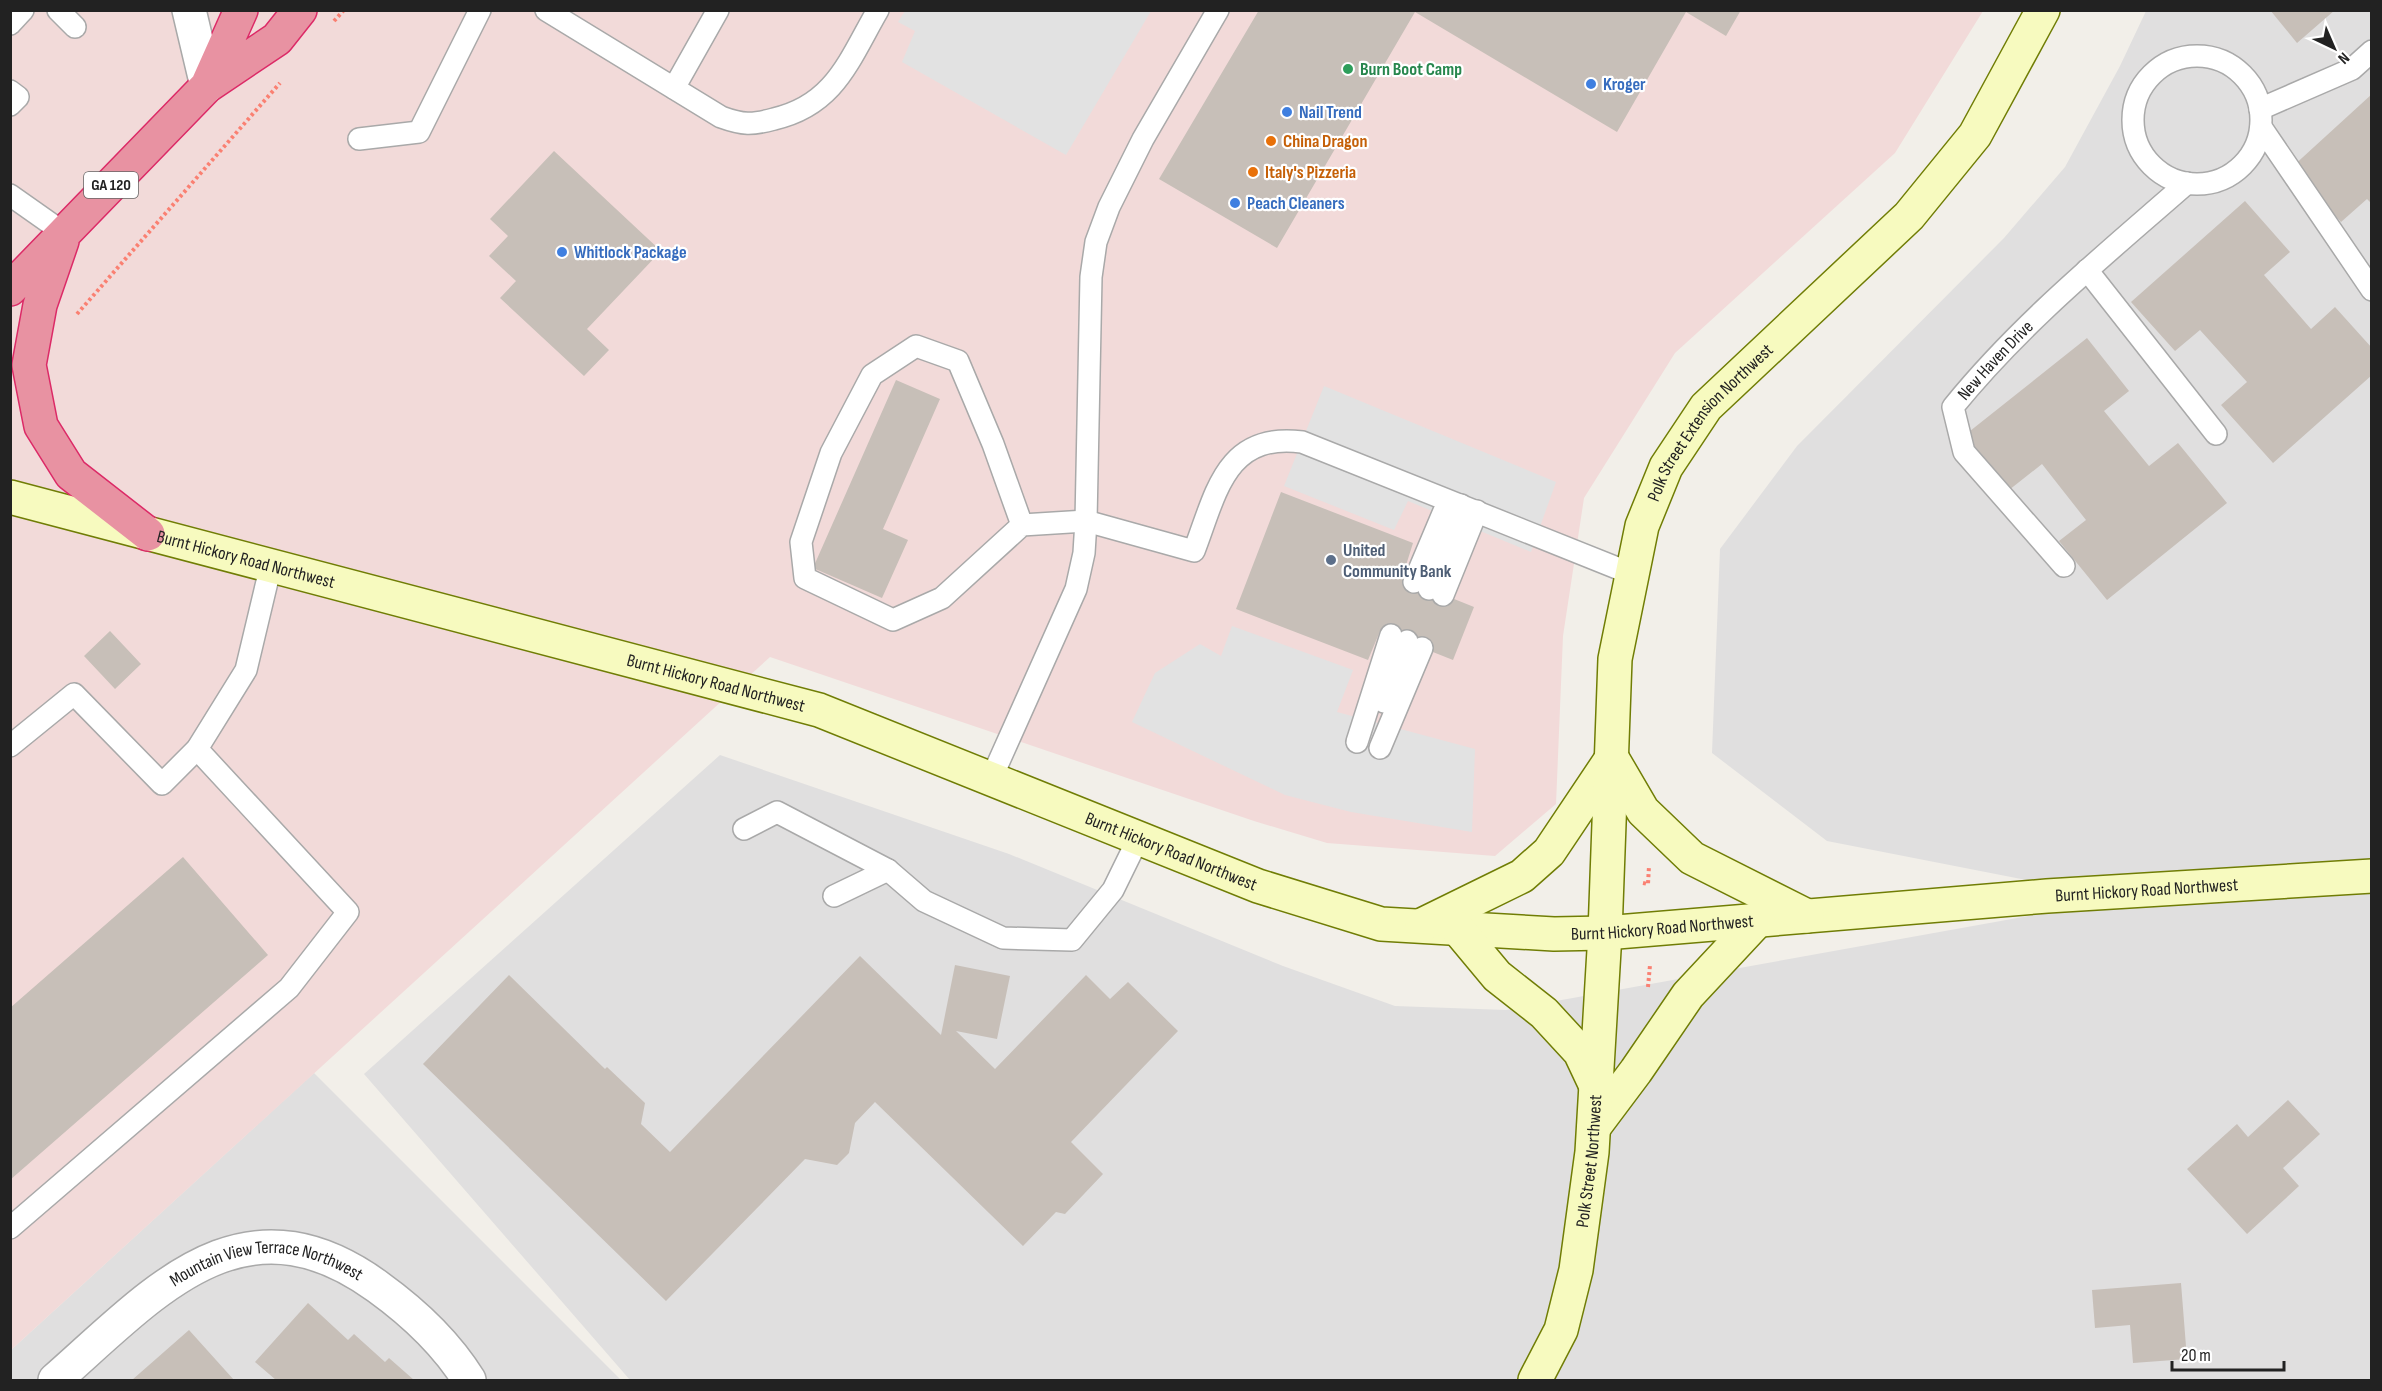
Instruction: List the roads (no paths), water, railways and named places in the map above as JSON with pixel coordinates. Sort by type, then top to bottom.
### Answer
[{"type":"highway","name":"GA 120","points":[[207,86],[242,10]]},
{"type":"highway","name":"GA 120","points":[[10,289],[207,86],[277,39],[300,10]]},
{"type":"highway","points":[[64,233],[40,305],[29,365],[41,426],[70,474],[148,534]]},
{"type":"street","points":[[189,10],[207,86]]},
{"type":"street","name":"Polk Street Extension Northwest","points":[[1605,933],[1615,659],[1642,526],[1666,467],[1706,407],[1909,216],[1975,135],[2043,10]]},
{"type":"street","name":"Burnt Hickory Road Northwest","points":[[10,497],[819,710],[1258,886],[1381,924],[1554,934],[1605,933],[2047,896],[2372,876]]},
{"type":"street","points":[[1420,926],[1522,876],[1529,870],[1549,852],[1612,758],[1643,811],[1692,858],[1807,916]]},
{"type":"street","points":[[1594,1127],[1688,995],[1758,920]]},
{"type":"street","points":[[1457,928],[1497,976],[1544,1013],[1580,1052],[1596,1086]]},
{"type":"street","name":"Polk Street Northwest","points":[[1535,1380],[1561,1330],[1576,1270],[1592,1152],[1605,933]]},
{"type":"street","name":"Mountain View Terrace Northwest","points":[[55,1380],[157,1290],[184,1273],[233,1250],[259,1246],[287,1247],[314,1254],[363,1275],[392,1297],[440,1340],[456,1359],[469,1380]]},
{"type":"lane","points":[[10,24],[23,10]]},
{"type":"lane","points":[[58,10],[75,27]]},
{"type":"lane","points":[[359,139],[419,132],[480,10]]},
{"type":"lane","points":[[546,10],[721,117],[742,124],[788,116],[811,106],[826,94],[878,10]]},
{"type":"lane","points":[[674,88],[718,10]]},
{"type":"lane","points":[[991,779],[1076,589],[1084,553],[1091,277],[1096,242],[1109,207],[1143,139],[1218,10]]},
{"type":"lane","points":[[2261,118],[2352,69],[2372,51]]},
{"type":"lane","points":[[2261,118],[2255,147],[2243,164],[2228,177],[2208,183],[2187,183],[2167,177],[2150,163],[2138,145],[2133,124],[2135,103],[2145,83],[2159,68],[2179,58],[2201,56],[2222,61],[2240,72],[2254,89],[2261,118],[2372,290]]},
{"type":"lane","points":[[10,91],[18,97],[10,105]]},
{"type":"lane","name":"New Haven Drive","points":[[2064,566],[1964,452],[1953,406],[1979,374],[2054,299],[2187,183]]},
{"type":"lane","points":[[10,195],[64,233]]},
{"type":"lane","points":[[2087,270],[2216,434]]},
{"type":"lane","points":[[1022,525],[993,444],[958,361],[916,345],[873,375],[831,453],[801,542],[805,578],[893,620],[942,598],[1022,525],[1086,521],[1194,551],[1224,473],[1238,456],[1260,444],[1283,440],[1302,442],[1632,574]]},
{"type":"lane","points":[[1463,506],[1429,589],[1463,506]]},
{"type":"lane","points":[[10,746],[74,694],[162,784],[197,749],[246,670],[271,565]]},
{"type":"lane","points":[[1407,642],[1368,745],[1407,642]]},
{"type":"lane","points":[[10,1228],[289,988],[348,912],[197,749]]},
{"type":"lane","points":[[744,829],[777,812],[888,870],[924,901],[1003,938],[1072,940],[1113,890],[1139,837]]},
{"type":"lane","points":[[834,896],[888,870]]},
{"type":"place","name":"Burn Boot Camp","points":[[1348,69]]},
{"type":"place","name":"Kroger","points":[[1591,84]]},
{"type":"place","name":"Nail Trend","points":[[1287,112]]},
{"type":"place","name":"China Dragon","points":[[1271,141]]},
{"type":"place","name":"Italy's Pizzeria","points":[[1253,172]]},
{"type":"place","name":"Peach Cleaners","points":[[1235,203]]},
{"type":"place","name":"Whitlock Package","points":[[562,252]]},
{"type":"place","name":"United Community Bank","points":[[1331,560]]}]
